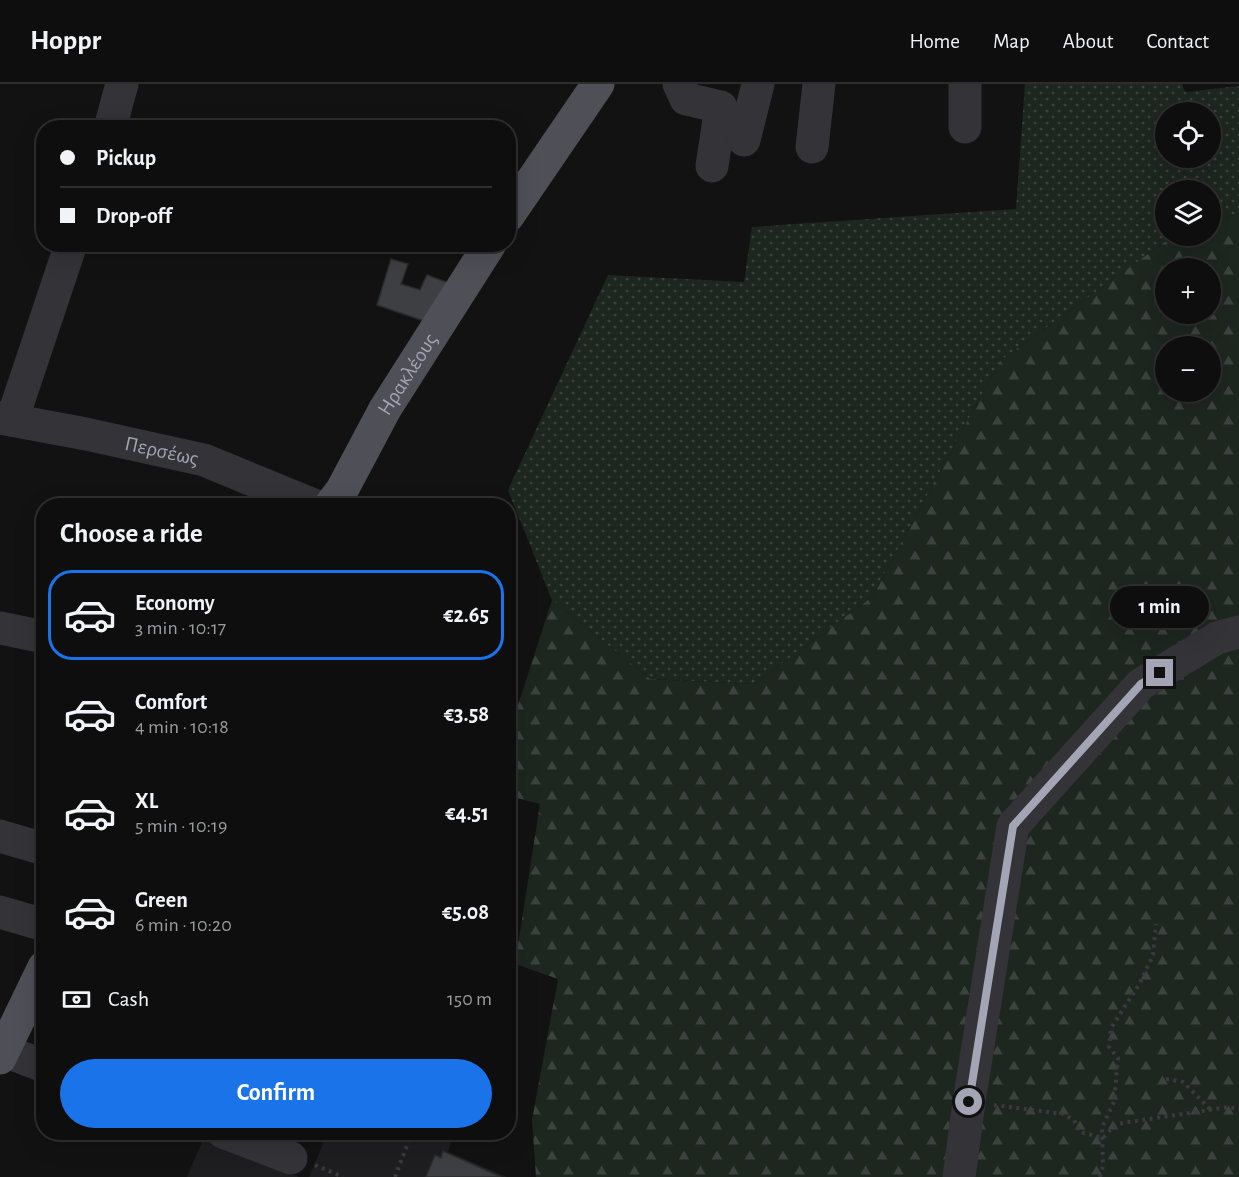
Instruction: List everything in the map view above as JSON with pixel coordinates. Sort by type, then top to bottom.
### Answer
[{"type":"main road","points":[[516,204],[598,84]]},
{"type":"main road","name":"Ηρακλέους","points":[[336,498],[385,409],[485,252]]},
{"type":"main road","points":[[2,1054],[36,987]]},
{"type":"street","points":[[112,120],[122,84]]},
{"type":"street","points":[[679,84],[686,99],[721,107],[712,166]]},
{"type":"street","points":[[744,140],[758,84]]},
{"type":"street","points":[[812,147],[819,84]]},
{"type":"street","points":[[965,84],[966,128]]},
{"type":"street","points":[[6,419],[67,252]]},
{"type":"street","name":"Περσέως","points":[[6,419],[204,460],[297,498]]},
{"type":"street","points":[[0,628],[36,635]]},
{"type":"street","points":[[959,1177],[1013,826],[1141,684],[1217,638],[1239,632]]},
{"type":"street","points":[[0,836],[36,847]]},
{"type":"street","points":[[0,912],[36,923]]},
{"type":"street","points":[[2,1054],[36,1064]]},
{"type":"street","points":[[245,1140],[302,1161]]},
{"type":"path","points":[[1100,1177],[1103,1166],[1102,1127],[1114,1102],[1118,1058],[1109,1047],[1112,1028],[1140,983],[1153,955],[1156,924]]},
{"type":"path","points":[[1166,1079],[1183,1082],[1210,1110]]},
{"type":"path","points":[[969,1102],[1063,1114],[1074,1120],[1080,1132],[1103,1138]]},
{"type":"path","points":[[1103,1138],[1116,1124],[1229,1107],[1239,1109]]},
{"type":"path","points":[[395,1177],[409,1140]]},
{"type":"path","points":[[302,1161],[343,1177]]},
{"type":"shaded area","points":[[203,1140],[211,1140],[299,1177],[187,1177]]},
{"type":"shaded area","points":[[325,1140],[452,1140],[448,1152],[507,1177],[309,1177]]},
{"type":"green space","points":[[1025,84],[1182,84],[1185,92],[1239,86],[1239,213],[1221,219],[1221,180],[1155,180],[1155,246],[1159,246],[1000,361],[871,598],[754,684],[650,679],[552,600],[516,510],[516,498],[511,498],[508,490],[608,275],[744,282],[752,227],[1016,209]]},
{"type":"green space","points":[[1239,213],[1239,1177],[536,1177],[532,1120],[558,979],[516,964],[540,804],[516,798],[516,711],[552,600],[650,679],[754,684],[871,598],[1000,361],[1159,246],[1221,246],[1221,219]]},
{"type":"building","points":[[391,259],[408,264],[401,284],[420,290],[427,275],[457,286],[430,323],[377,305]]},
{"type":"building","points":[[443,1151],[501,1177],[426,1177],[435,1155],[441,1158]]},
{"type":"route","points":[[969,1102],[1013,826],[1141,684],[1160,673]]}]
